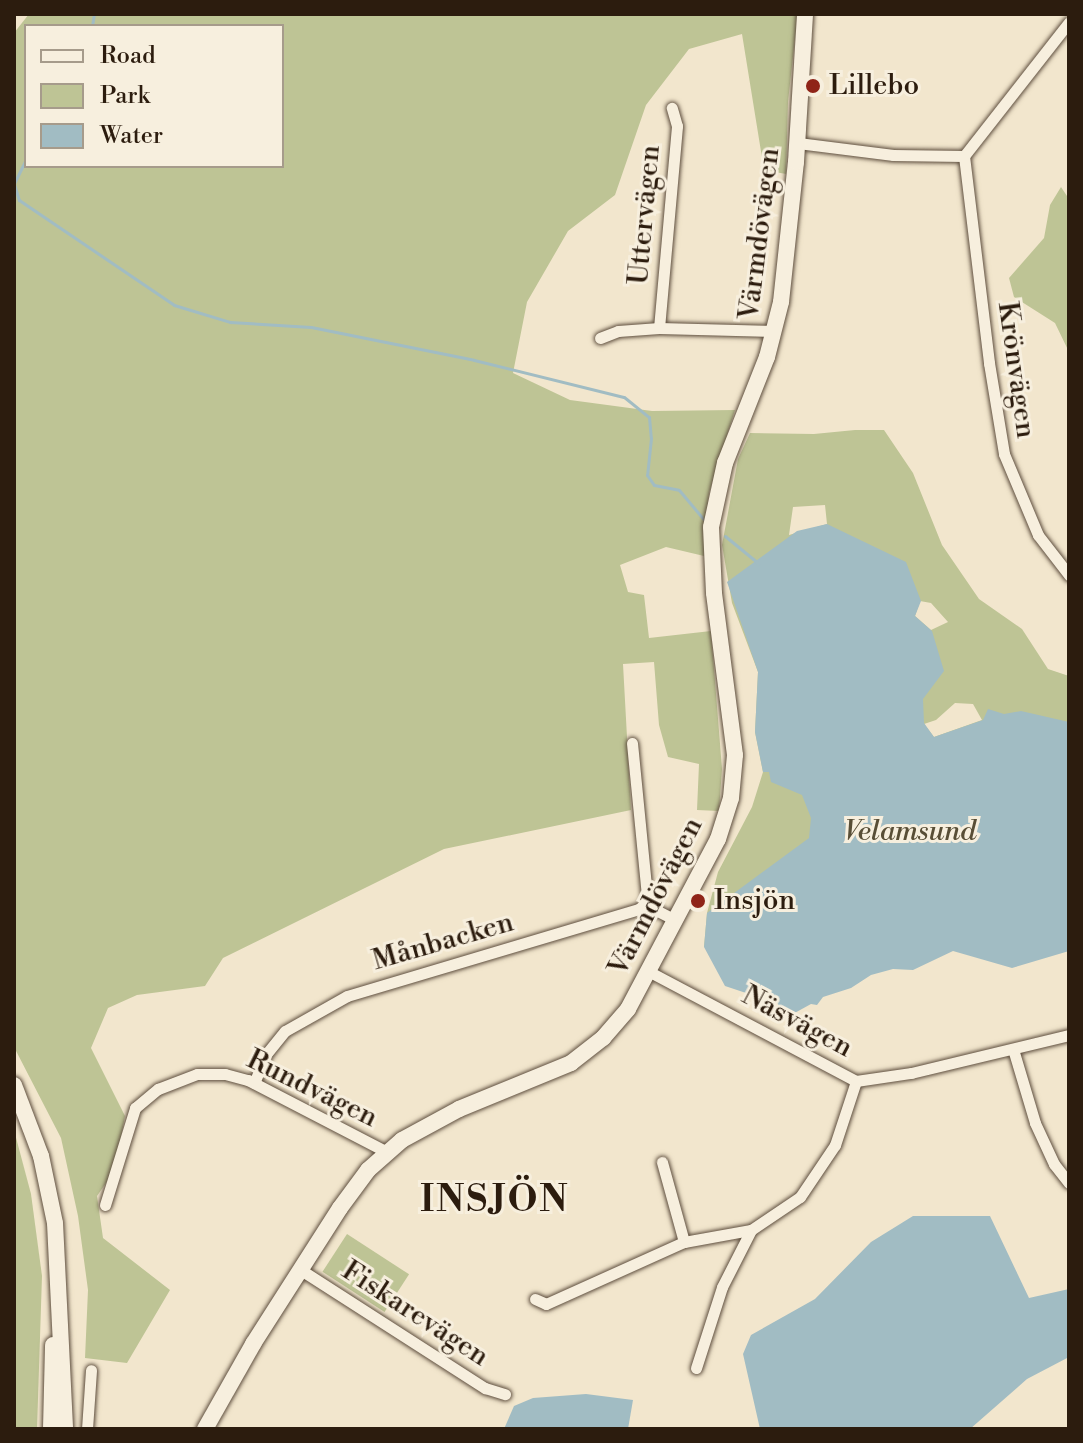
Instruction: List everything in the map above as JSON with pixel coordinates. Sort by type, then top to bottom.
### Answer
[{"type":"main road","name":"Värmdövägen","points":[[205,1429],[226,1388],[355,1186],[402,1140],[459,1109],[571,1063],[620,1019],[707,863],[731,798],[735,755],[714,593],[711,527],[725,463],[774,331],[787,268],[805,14]]},
{"type":"main road","points":[[14,1085],[37,1143],[49,1190],[59,1263],[59,1304],[64,1337],[65,1429]]},
{"type":"main road","points":[[51,1429],[54,1336],[59,1304]]},
{"type":"street","points":[[798,143],[893,155],[964,156],[1069,22]]},
{"type":"street","name":"Uttervägen","points":[[659,328],[677,126],[672,108]]},
{"type":"street","name":"Krönvägen","points":[[964,156],[989,363],[1004,454],[1038,535],[1069,575]]},
{"type":"street","name":"Uttervägen","points":[[600,338],[618,331],[659,328],[721,327],[774,331]]},
{"type":"street","points":[[632,743],[647,896],[644,904],[676,920]]},
{"type":"street","name":"Månbacken","points":[[254,1083],[274,1042],[285,1031],[327,1005],[370,988],[639,909],[644,904]]},
{"type":"street","name":"Näsvägen","points":[[648,971],[856,1081],[911,1073],[1069,1035]]},
{"type":"street","points":[[1013,1049],[1035,1123],[1054,1164],[1069,1183]]},
{"type":"street","name":"Rundvägen","points":[[105,1205],[118,1171],[131,1118],[143,1100],[158,1089],[197,1074],[225,1074],[254,1083],[387,1152]]},
{"type":"street","points":[[535,1299],[546,1304],[684,1242],[751,1230],[800,1197],[826,1162],[856,1081]]},
{"type":"street","points":[[662,1162],[684,1242]]},
{"type":"street","points":[[696,1368],[722,1287],[751,1230]]},
{"type":"street","name":"Fiskarevägen","points":[[301,1270],[485,1388],[505,1394]]},
{"type":"street","points":[[87,1429],[91,1370]]},
{"type":"green space","points":[[29,14],[797,14],[788,102],[786,174],[764,170],[742,34],[689,49],[646,105],[615,195],[568,231],[527,302],[513,373],[570,400],[652,411],[735,410],[709,493],[704,556],[666,547],[620,565],[628,592],[644,595],[649,638],[711,631],[722,769],[719,811],[697,810],[699,764],[668,757],[659,725],[654,662],[623,664],[631,810],[444,849],[223,958],[205,986],[137,995],[108,1008],[91,1048],[125,1116],[115,1170],[97,1196],[103,1238],[170,1290],[127,1363],[85,1358],[88,1290],[78,1216],[61,1138],[14,1047],[14,33]]},
{"type":"green space","points":[[1061,187],[1069,199],[1069,352],[1055,323],[1014,297],[1009,278],[1044,238],[1050,205]]},
{"type":"green space","name":"Insjön","points":[[884,430],[913,473],[942,545],[979,599],[1022,629],[1048,669],[1069,676],[1069,921],[704,947],[707,913],[718,872],[752,807],[763,772],[755,732],[758,672],[732,603],[722,545],[738,459],[750,433],[814,434]],"holes":[[[825,505],[827,524],[789,535],[793,507]],[[920,601],[931,603],[948,622],[931,630],[915,616]],[[955,703],[973,704],[982,720],[934,737],[924,724],[936,720]]]},
{"type":"green space","points":[[14,1130],[31,1194],[42,1276],[37,1429],[14,1429]]},
{"type":"green space","points":[[347,1234],[409,1274],[385,1312],[322,1272]]},
{"type":"water","name":"Insjön","points":[[827,524],[906,562],[921,601],[915,616],[932,631],[944,671],[923,699],[924,723],[934,737],[983,720],[988,709],[1004,714],[1021,711],[1069,722],[1069,951],[1012,968],[953,951],[913,970],[893,969],[871,975],[851,988],[823,997],[817,1005],[811,1004],[791,1015],[779,1008],[776,997],[759,992],[749,994],[725,986],[704,947],[707,913],[809,838],[811,818],[802,795],[771,782],[769,772],[763,772],[755,732],[758,672],[727,582],[797,531]]},
{"type":"water","points":[[913,1216],[990,1216],[1029,1298],[1069,1289],[1069,1357],[1027,1379],[970,1429],[760,1429],[743,1354],[751,1335],[815,1299],[871,1242]]},
{"type":"water","points":[[586,1394],[633,1400],[628,1429],[504,1429],[514,1406],[533,1398]]},
{"type":"waterway","points":[[92,24],[94,14]]},
{"type":"waterway","points":[[24,163],[14,184],[19,200],[174,305],[230,322],[311,327],[474,360],[624,397],[649,417],[651,438],[647,475],[654,485],[679,490],[704,520]]},
{"type":"waterway","points":[[725,536],[758,563]]},
{"type":"place","name":"Lillebo","points":[[813,86]]},
{"type":"place","name":"Insjön","points":[[698,901]]},
{"type":"district","name":"INSJÖN","points":[[495,1201]]},
{"type":"park label","name":"Velamsund","points":[[910,832]]}]
